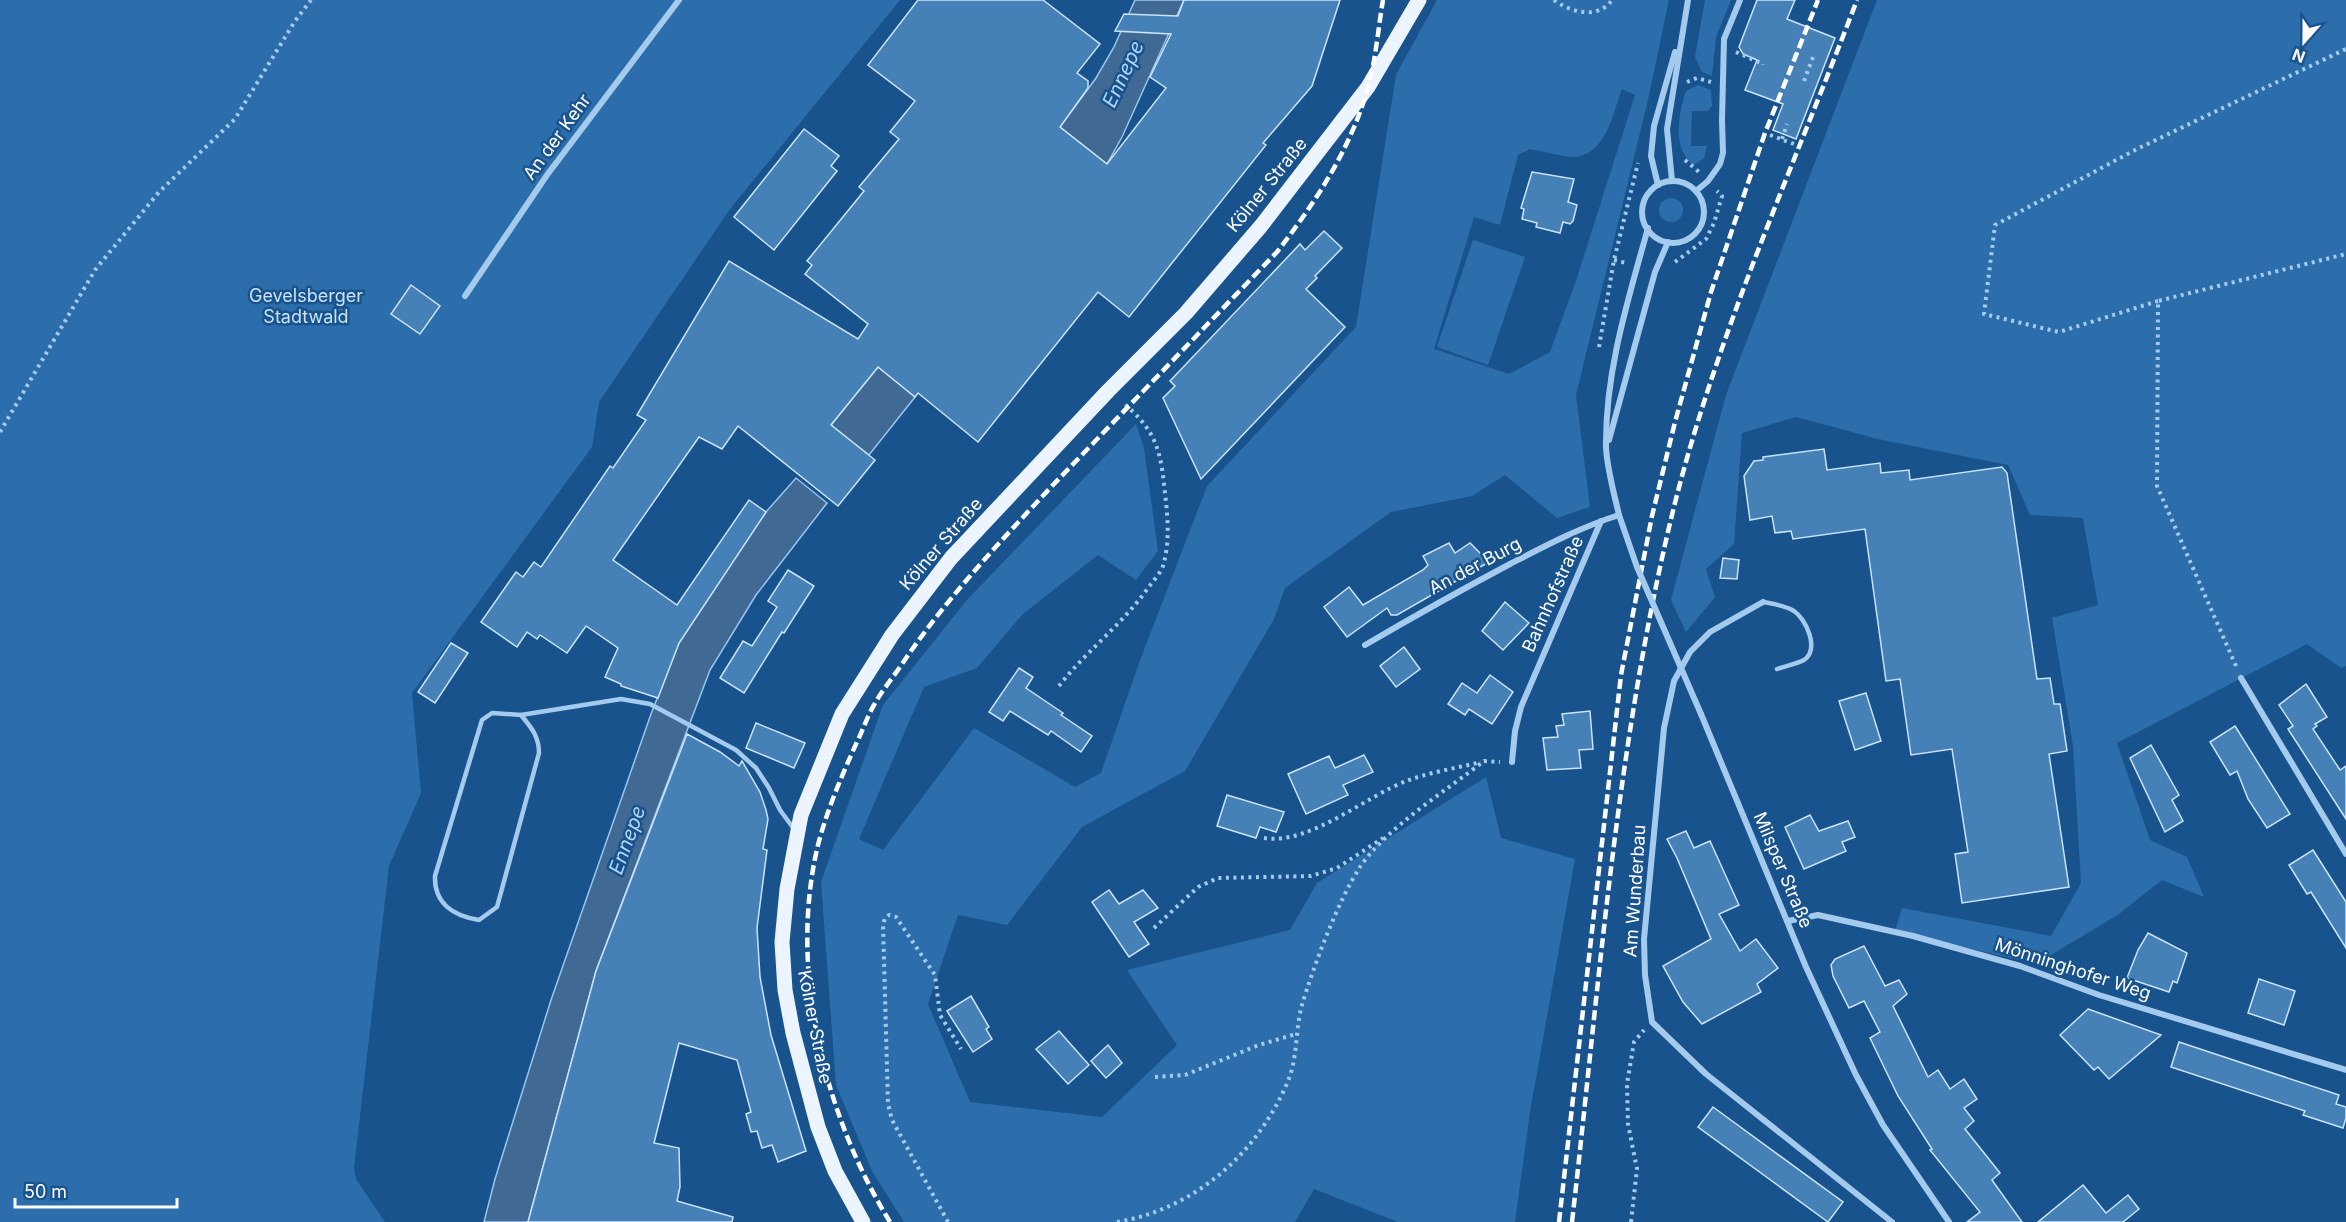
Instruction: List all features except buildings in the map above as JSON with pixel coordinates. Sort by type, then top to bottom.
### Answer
[{"type":"main road","name":"Kölner Straße","points":[[863,1222],[835,1171],[818,1127],[793,1033],[785,990],[782,942],[787,889],[801,815],[842,714],[892,635],[951,558],[1108,391],[1186,313],[1261,226],[1368,87],[1419,0]]},
{"type":"street","name":"An der Kehr","points":[[465,296],[547,175],[679,0]]},
{"type":"street","points":[[1672,181],[1667,129],[1688,0]]},
{"type":"street","points":[[1696,191],[1708,181],[1720,164],[1723,153],[1724,39],[1740,0]]},
{"type":"street","points":[[1658,185],[1651,156],[1656,116],[1683,28]]},
{"type":"street","points":[[1672,181],[1689,185],[1696,191],[1704,208],[1700,227],[1687,240],[1668,242],[1653,235],[1648,228],[1643,210],[1650,191],[1658,185],[1672,181]]},
{"type":"street","points":[[1619,515],[1606,448],[1609,384],[1618,340],[1648,228]]},
{"type":"street","points":[[1606,448],[1643,322],[1655,272],[1668,242]]},
{"type":"street","name":"Bahnhofstraße","points":[[1512,762],[1515,731],[1521,707],[1602,520],[1619,515]]},
{"type":"street","name":"Milsper Straße","points":[[1619,515],[1637,567],[1822,1003],[1883,1125],[1949,1222]]},
{"type":"street","name":"An der Burg","points":[[1365,645],[1462,589],[1542,547],[1602,520]]},
{"type":"street","name":"Am Wunderbau","points":[[1652,1022],[1645,975],[1644,939],[1664,728],[1674,681],[1690,652],[1710,632],[1763,602]]},
{"type":"street","points":[[2241,678],[2346,854]]},
{"type":"street","name":"Mönninghofer Weg","points":[[1788,921],[1818,915],[1913,936],[2020,966],[2099,994],[2346,1070]]},
{"type":"street","points":[[1652,1022],[1706,1074],[1892,1222]]},
{"type":"lane","points":[[1763,602],[1782,605],[1797,613],[1807,626],[1811,645],[1810,653],[1805,659],[1777,669]]},
{"type":"lane","points":[[521,715],[539,741],[539,753],[497,907],[479,920],[467,919],[441,903],[435,889],[435,876],[482,720],[492,713],[521,715],[621,699],[650,704],[695,726],[736,750],[756,768],[780,810],[797,833]]},
{"type":"path","points":[[0,432],[95,270],[159,192],[235,119],[295,21],[311,0]]},
{"type":"path","points":[[1554,0],[1571,10],[1588,13],[1599,10],[1612,0]]},
{"type":"path","points":[[1724,48],[1763,65]]},
{"type":"path","points":[[2346,49],[2135,150],[1995,225],[1984,314],[2059,332],[2158,301],[2346,254]]},
{"type":"path","points":[[1804,81],[1813,57]]},
{"type":"path","points":[[1683,84],[1697,78],[1712,82]]},
{"type":"path","points":[[1782,139],[1787,124]]},
{"type":"path","points":[[1770,135],[1794,144]]},
{"type":"path","points":[[1655,272],[1668,276],[1675,261],[1706,238],[1714,223],[1722,196],[1686,162],[1680,152]]},
{"type":"path","points":[[1599,347],[1614,260],[1640,156],[1651,156]]},
{"type":"path","points":[[2158,301],[2157,486],[2241,678]]},
{"type":"path","points":[[1059,686],[1075,666],[1130,613],[1162,568],[1167,549],[1168,519],[1162,464],[1150,429],[1108,391]]},
{"type":"path","points":[[1154,928],[1198,887],[1218,878],[1311,876],[1337,868],[1389,834],[1484,761]]},
{"type":"path","points":[[1264,838],[1279,840],[1305,833],[1408,780],[1484,761],[1512,762]]},
{"type":"path","points":[[1117,1222],[1141,1218],[1175,1205],[1207,1186],[1241,1155],[1270,1115],[1288,1080],[1294,1060],[1296,1034],[1302,1006],[1340,907],[1361,866],[1389,834]]},
{"type":"path","points":[[948,1222],[892,1120],[888,1104],[883,924],[889,915],[896,917],[935,975],[940,1015],[961,1049]]},
{"type":"path","points":[[1631,1222],[1637,1169],[1628,1124],[1627,1084],[1634,1042],[1652,1022]]},
{"type":"path","points":[[1155,1077],[1185,1075],[1259,1045],[1296,1034]]},
{"type":"green space","name":"Gevelsberger Stadtwald","points":[[0,0],[900,0],[730,209],[599,402],[592,447],[412,693],[421,793],[389,866],[354,1168],[356,1179],[385,1222],[0,1222]]},
{"type":"green space","points":[[1437,0],[1669,0],[1648,100],[1576,395],[1590,507],[1557,518],[1505,475],[1472,496],[1391,512],[1285,588],[1274,619],[1185,771],[1082,827],[1007,925],[958,915],[928,1004],[970,1102],[1102,1117],[1177,1045],[1127,970],[1290,930],[1317,883],[1486,777],[1501,838],[1575,859],[1530,1112],[1515,1222],[1398,1222],[1314,1189],[1295,1222],[904,1222],[872,1171],[836,1085],[821,882],[883,705],[966,601],[1136,424],[1144,448],[1158,551],[1136,580],[1098,555],[1023,614],[977,668],[924,687],[859,839],[883,850],[974,728],[1075,787],[1101,773],[1139,663],[1207,486],[1356,327],[1396,75]],"holes":[[[1622,89],[1635,95],[1576,281],[1550,352],[1509,374],[1434,349],[1474,217],[1500,225],[1518,155],[1530,149],[1572,157],[1584,155],[1593,150],[1606,132]]]},
{"type":"green space","points":[[1705,0],[1731,0],[1716,37],[1712,76],[1702,72],[1695,57]]},
{"type":"green space","points":[[1877,0],[2346,0],[2346,666],[2341,668],[2307,644],[2117,743],[2150,840],[2187,857],[2204,897],[2162,880],[2119,914],[2036,964],[1895,931],[1902,908],[2051,936],[2081,883],[2073,746],[2052,618],[2098,605],[2083,518],[2030,515],[2008,465],[1878,439],[1796,417],[1742,433],[1734,544],[1706,569],[1715,597],[1686,632],[1671,600],[1726,395]]},
{"type":"green space","points":[[1698,85],[1711,90],[1712,106],[1708,111],[1692,111],[1691,146],[1707,146],[1704,158],[1694,165],[1682,150],[1679,119],[1686,91]]},
{"type":"green space","points":[[1666,198],[1676,198],[1683,205],[1683,215],[1676,222],[1666,222],[1659,215],[1659,205]]},
{"type":"green space","points":[[1473,240],[1525,257],[1488,365],[1437,347]]},
{"type":"water","name":"Ennepe","points":[[1135,0],[1184,0],[1122,137],[1107,164],[1060,127],[1096,78],[1114,47]]},
{"type":"water","points":[[878,367],[915,397],[869,455],[831,425]]},
{"type":"water","name":"Ennepe","points":[[796,478],[827,503],[756,595],[710,670],[596,971],[528,1222],[484,1222],[495,1179],[551,1000],[651,714],[679,643],[766,512]]},
{"type":"railway","points":[[890,1222],[867,1180],[830,1088],[818,1040],[810,991],[807,941],[810,892],[818,845],[840,780],[877,700],[953,596],[1052,486],[1277,252],[1305,214],[1342,154],[1361,110],[1373,66],[1383,0]]},
{"type":"railway","points":[[1559,1222],[1621,675],[1652,516],[1711,292],[1765,133],[1818,0]]},
{"type":"railway","points":[[1572,1222],[1611,869],[1623,781],[1636,693],[1671,519],[1709,386],[1732,321],[1857,0]]}]
